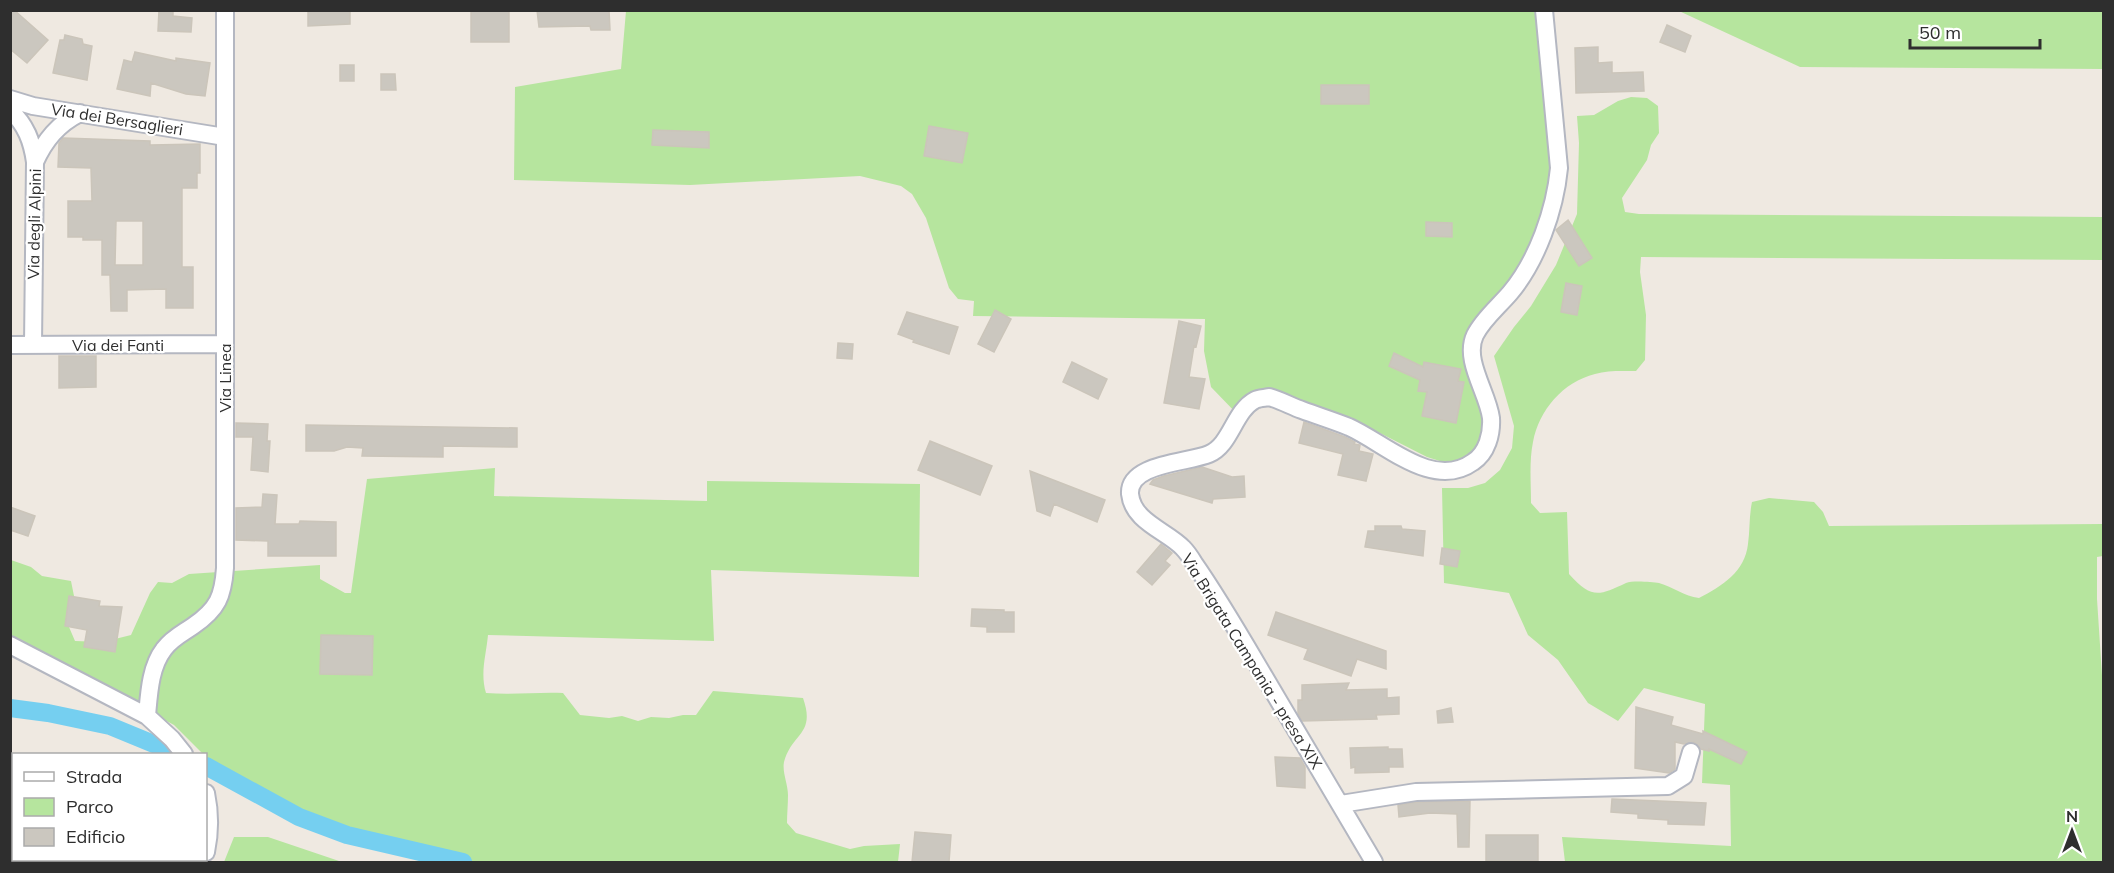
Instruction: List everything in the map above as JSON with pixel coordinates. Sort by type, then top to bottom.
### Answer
[{"type":"street","name":"Via Linea","points":[[147,716],[154,668],[163,649],[214,608],[223,590],[225,568],[225,10]]},
{"type":"street","name":"Via Brigata Campania - presa XIX","points":[[1374,862],[1193,561],[1183,547],[1143,518],[1134,506],[1130,494],[1133,482],[1140,473],[1211,453],[1223,443],[1246,407],[1256,400],[1269,397],[1350,428],[1417,465],[1436,470],[1450,470],[1467,466],[1479,458],[1491,431],[1487,399],[1474,366],[1474,338],[1482,324],[1524,274],[1548,223],[1557,189],[1559,168],[1545,10]]},
{"type":"street","name":"Via dei Bersaglieri","points":[[10,99],[33,106],[225,136]]},
{"type":"street","name":"Via degli Alpini","points":[[10,110],[20,118],[31,139],[35,162],[33,345]]},
{"type":"street","points":[[35,162],[42,146],[56,128],[80,113]]},
{"type":"street","name":"Via dei Fanti","points":[[10,345],[225,344]]},
{"type":"street","points":[[10,645],[147,716],[183,753]]},
{"type":"street","points":[[1341,804],[1416,792],[1668,786],[1684,776],[1691,752]]},
{"type":"street","points":[[207,800],[209,828],[207,844]]},
{"type":"green space","points":[[626,11],[1542,11],[1553,144],[1546,223],[1477,334],[1487,440],[1464,462],[1443,462],[1427,457],[1368,427],[1297,399],[1276,396],[1239,416],[1211,387],[1204,351],[1205,319],[973,316],[974,301],[958,299],[949,288],[926,218],[912,194],[901,186],[860,176],[690,185],[514,180],[515,87],[621,69]]},
{"type":"green space","points":[[1679,11],[2103,11],[2103,69],[1800,67]]},
{"type":"green space","points":[[1631,97],[1647,98],[1658,106],[1659,133],[1651,145],[1647,160],[1622,198],[1625,212],[1639,214],[2103,217],[2103,260],[1641,257],[1640,272],[1646,315],[1645,360],[1636,371],[1605,372],[1583,378],[1554,399],[1536,430],[1530,472],[1531,503],[1540,513],[1567,512],[1569,574],[1584,588],[1596,593],[1638,581],[1659,583],[1699,598],[1724,583],[1742,563],[1748,544],[1752,502],[1769,498],[1814,502],[1823,512],[1829,526],[2103,524],[2103,556],[2097,557],[2097,599],[2104,706],[2103,862],[1565,862],[1562,837],[1731,846],[1730,785],[1702,783],[1705,704],[1644,688],[1618,721],[1588,703],[1558,660],[1528,635],[1509,593],[1444,583],[1442,488],[1468,488],[1485,483],[1500,470],[1512,448],[1514,426],[1494,356],[1531,306],[1556,265],[1577,214],[1579,143],[1577,116],[1594,115],[1618,101]]},
{"type":"green space","points":[[495,468],[494,496],[707,501],[707,481],[920,484],[919,577],[711,570],[714,641],[488,635],[483,671],[486,693],[563,693],[580,715],[609,718],[622,716],[638,721],[651,717],[696,715],[713,691],[803,698],[807,719],[805,727],[792,745],[784,762],[788,795],[787,823],[796,833],[850,849],[900,844],[898,862],[450,862],[368,844],[294,817],[274,796],[207,761],[207,753],[202,753],[174,725],[11,637],[11,560],[31,567],[42,576],[71,581],[74,596],[69,627],[75,641],[103,642],[131,635],[150,593],[158,582],[172,583],[189,574],[320,565],[320,579],[345,593],[351,593],[367,479]]},
{"type":"green space","points":[[10,756],[12,756],[12,861],[192,861],[191,862],[11,862]]},
{"type":"green space","points":[[234,837],[268,837],[342,862],[224,862]]},
{"type":"building","points":[[10,10],[14,10],[48,40],[27,63],[10,49]]},
{"type":"building","points":[[159,10],[173,10],[173,16],[192,18],[191,32],[158,31]]},
{"type":"building","points":[[308,10],[350,10],[350,24],[308,26]]},
{"type":"building","points":[[471,10],[509,10],[509,42],[471,42]]},
{"type":"building","points":[[537,10],[609,10],[610,30],[591,30],[590,26],[539,27]]},
{"type":"building","points":[[1667,25],[1691,36],[1685,52],[1660,42]]},
{"type":"building","points":[[65,35],[82,39],[83,44],[92,46],[87,80],[53,73],[60,40],[64,40]]},
{"type":"building","points":[[1598,47],[1598,63],[1612,62],[1612,73],[1643,72],[1644,91],[1576,93],[1575,48]]},
{"type":"building","points":[[135,52],[176,61],[176,58],[210,63],[205,96],[186,94],[151,83],[150,96],[117,89],[124,60],[132,62]]},
{"type":"building","points":[[340,65],[354,65],[354,81],[340,81]]},
{"type":"building","points":[[381,74],[395,74],[396,90],[381,90]]},
{"type":"building","points":[[1321,85],[1369,85],[1369,104],[1321,104]]},
{"type":"building","points":[[929,126],[968,133],[962,163],[924,156]]},
{"type":"building","points":[[653,130],[709,132],[709,148],[652,145]]},
{"type":"building","points":[[63,138],[150,141],[150,145],[200,144],[200,173],[197,173],[197,188],[182,188],[182,267],[193,267],[193,308],[166,308],[166,289],[127,290],[127,311],[111,311],[110,275],[102,275],[102,240],[68,237],[68,201],[92,201],[91,168],[58,167],[59,143]],"holes":[[[116,221],[143,221],[143,265],[115,265]]]},
{"type":"building","points":[[1568,220],[1592,258],[1579,266],[1556,230]]},
{"type":"building","points":[[1426,222],[1452,223],[1452,237],[1426,236]]},
{"type":"building","points":[[1566,283],[1582,286],[1577,315],[1561,312]]},
{"type":"building","points":[[995,310],[1011,319],[994,352],[978,344]]},
{"type":"building","points":[[907,312],[958,327],[949,354],[913,342],[914,340],[898,334]]},
{"type":"building","points":[[1179,321],[1201,326],[1196,347],[1194,346],[1189,377],[1205,379],[1199,409],[1164,403]]},
{"type":"building","points":[[838,343],[853,344],[852,359],[837,358]]},
{"type":"building","points":[[1394,353],[1423,367],[1424,362],[1461,369],[1458,381],[1464,382],[1456,423],[1422,416],[1427,392],[1418,391],[1420,380],[1389,366]]},
{"type":"building","points":[[59,356],[96,356],[96,387],[59,388]]},
{"type":"building","points":[[1072,362],[1107,379],[1098,399],[1063,382]]},
{"type":"building","points":[[1304,422],[1345,437],[1355,442],[1354,444],[1360,445],[1359,451],[1373,454],[1366,481],[1338,475],[1343,454],[1299,443]]},
{"type":"building","points":[[236,423],[268,424],[267,441],[270,441],[268,472],[251,470],[253,437],[236,437]]},
{"type":"building","points":[[306,425],[517,428],[517,447],[443,446],[443,457],[362,456],[363,448],[347,447],[334,451],[306,451]]},
{"type":"building","points":[[930,441],[992,466],[980,495],[918,470]]},
{"type":"building","points":[[1202,467],[1232,477],[1244,476],[1245,497],[1213,499],[1212,503],[1150,484],[1153,480],[1164,476]]},
{"type":"building","points":[[1030,471],[1105,500],[1097,522],[1054,504],[1050,516],[1037,511]]},
{"type":"building","points":[[263,494],[277,495],[275,524],[299,524],[300,521],[336,522],[336,556],[268,556],[268,541],[236,540],[236,508],[262,507]]},
{"type":"building","points":[[10,507],[35,516],[28,536],[10,530]]},
{"type":"building","points":[[1375,526],[1401,526],[1402,529],[1425,531],[1423,556],[1365,547],[1368,531],[1375,531]]},
{"type":"building","points":[[1161,544],[1172,553],[1165,561],[1170,565],[1152,585],[1137,572]]},
{"type":"building","points":[[1442,548],[1460,551],[1457,567],[1440,564]]},
{"type":"building","points":[[69,596],[100,601],[99,606],[122,607],[115,652],[84,647],[87,630],[65,626]]},
{"type":"building","points":[[972,609],[1014,612],[1014,632],[987,632],[987,627],[971,626]]},
{"type":"building","points":[[1276,612],[1386,651],[1386,669],[1357,659],[1351,676],[1304,659],[1308,649],[1268,635]]},
{"type":"building","points":[[321,635],[373,636],[372,675],[320,674]]},
{"type":"building","points":[[1349,683],[1346,690],[1387,689],[1387,698],[1399,697],[1399,714],[1376,715],[1377,719],[1302,721],[1298,713],[1298,700],[1302,700],[1302,685]]},
{"type":"building","points":[[1636,707],[1673,717],[1671,725],[1703,734],[1703,731],[1747,752],[1741,764],[1709,749],[1709,751],[1701,749],[1694,742],[1684,744],[1675,742],[1675,769],[1669,773],[1635,768]]},
{"type":"building","points":[[1451,708],[1453,722],[1438,723],[1437,711]]},
{"type":"building","points":[[1388,747],[1388,749],[1402,749],[1403,767],[1389,767],[1389,772],[1355,773],[1355,767],[1351,768],[1350,748]]},
{"type":"building","points":[[1275,757],[1300,758],[1305,767],[1305,788],[1277,786]]},
{"type":"building","points":[[1612,799],[1706,803],[1704,825],[1668,824],[1668,820],[1638,818],[1638,814],[1611,812]]},
{"type":"building","points":[[1470,801],[1469,847],[1458,847],[1457,814],[1430,813],[1399,817],[1398,805],[1417,802]]},
{"type":"building","points":[[915,832],[951,835],[949,862],[912,862]]},
{"type":"building","points":[[1486,835],[1538,835],[1538,861],[1486,861]]},
{"type":"waterway","points":[[10,708],[48,713],[110,726],[176,753]]},
{"type":"waterway","points":[[207,767],[299,817],[347,835],[463,862]]}]
